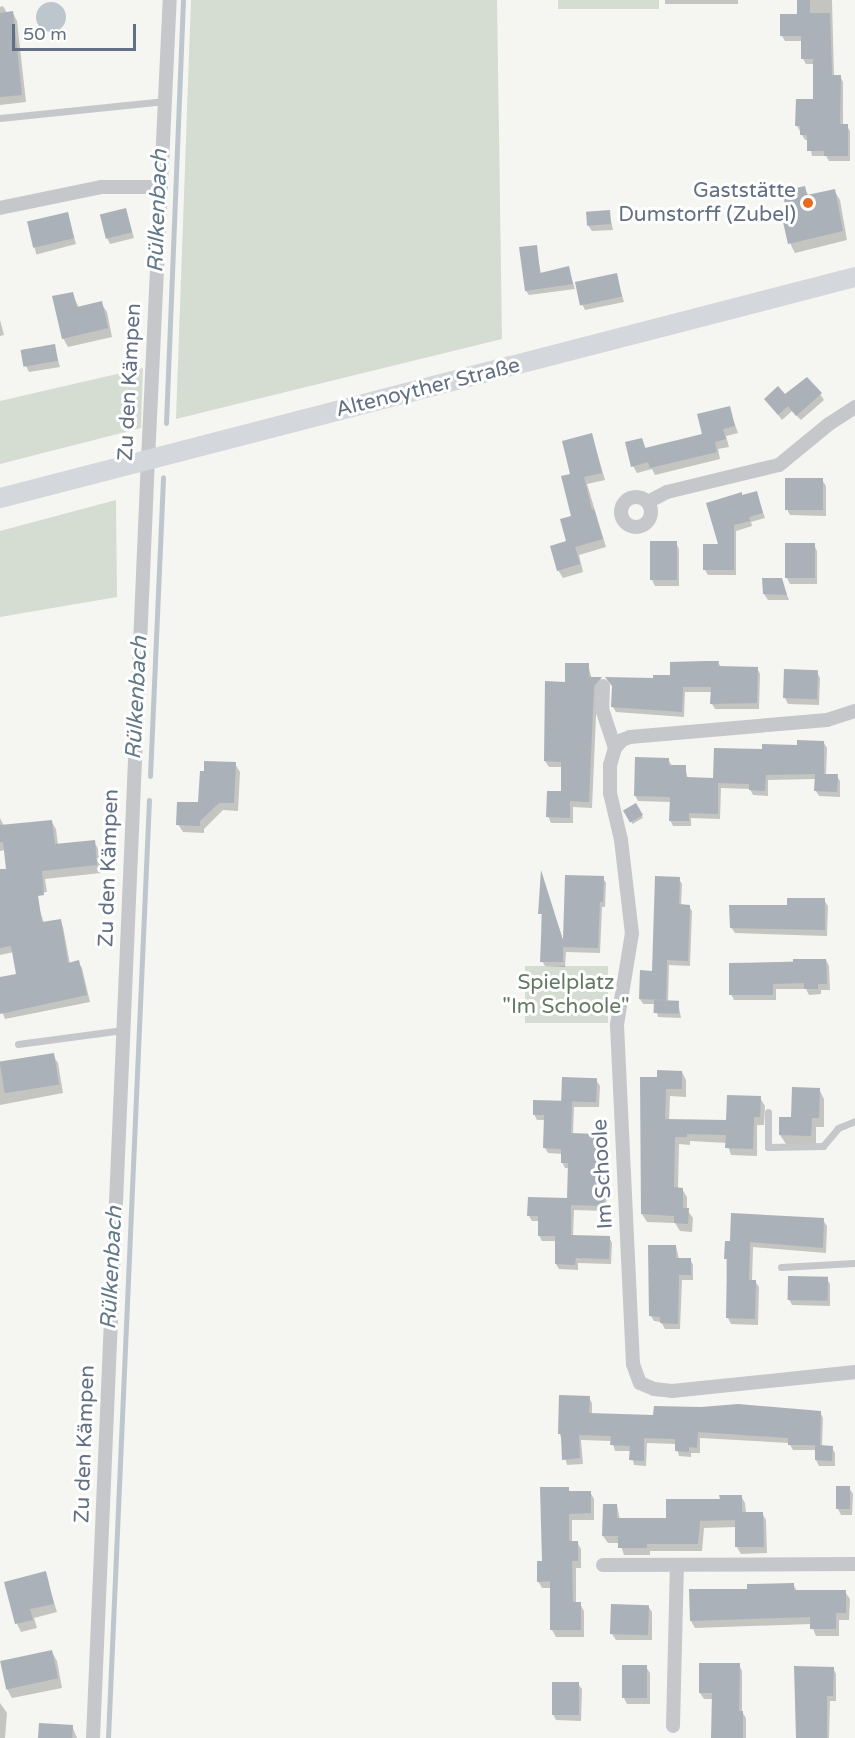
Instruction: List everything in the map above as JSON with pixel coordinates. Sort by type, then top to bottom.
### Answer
[{"type":"main road","name":"Altenoyther Straße","points":[[0,498],[855,277]]},
{"type":"street","name":"Zu den Kämpen","points":[[93,1738],[147,460],[170,0]]},
{"type":"street","points":[[0,208],[101,187],[161,187]]},
{"type":"street","points":[[648,502],[667,492],[779,465],[829,424],[855,407]]},
{"type":"street","name":"Im Schoole","points":[[603,686],[602,709],[615,748],[610,765],[610,793],[621,840],[632,933],[617,1025],[633,1364],[640,1383],[654,1389],[672,1390],[855,1372]]},
{"type":"street","points":[[615,748],[622,740],[630,737],[827,720],[855,711]]},
{"type":"street","points":[[603,1565],[855,1564]]},
{"type":"street","points":[[673,1726],[677,1566]]},
{"type":"lane","points":[[0,118],[165,101]]},
{"type":"lane","points":[[18,1044],[123,1030]]},
{"type":"lane","points":[[768,1112],[768,1147],[822,1146],[838,1128],[855,1121]]},
{"type":"lane","points":[[781,1267],[855,1263]]},
{"type":"green space","points":[[191,0],[497,0],[502,339],[176,419]]},
{"type":"green space","points":[[558,0],[659,0],[659,9],[558,9]]},
{"type":"green space","points":[[143,368],[141,428],[0,464],[0,401]]},
{"type":"green space","points":[[116,500],[117,597],[0,617],[0,531]]},
{"type":"green space","name":"Spielplatz \"Im Schoole\"","points":[[525,966],[608,966],[608,1023],[525,1023]]},
{"type":"shaded area","points":[[51,2],[62,6],[66,17],[62,28],[51,32],[40,28],[36,17],[40,6]]},
{"type":"building","points":[[797,0],[810,0],[810,13],[830,13],[832,75],[841,75],[840,124],[848,124],[848,156],[824,156],[824,151],[807,151],[807,135],[800,135],[800,126],[795,126],[796,99],[813,99],[813,59],[801,59],[801,36],[780,36],[780,14],[797,14]]},
{"type":"building","points":[[13,11],[22,95],[0,97],[0,13]]},
{"type":"building","points":[[805,186],[807,195],[835,189],[843,231],[788,244],[783,222],[789,221],[782,191]]},
{"type":"building","points":[[126,208],[132,232],[106,239],[100,215]]},
{"type":"building","points":[[610,210],[611,224],[587,226],[586,212]]},
{"type":"building","points":[[68,212],[74,238],[33,248],[27,221]]},
{"type":"building","points":[[537,245],[540,273],[569,266],[573,284],[525,291],[519,247]]},
{"type":"building","points":[[617,273],[622,296],[580,305],[575,282]]},
{"type":"building","points":[[73,292],[77,307],[102,301],[108,328],[62,339],[52,296]]},
{"type":"building","points":[[55,344],[58,361],[23,367],[21,350]]},
{"type":"building","points":[[807,377],[822,393],[796,416],[788,406],[778,415],[764,399],[778,386],[785,394]]},
{"type":"building","points":[[730,406],[735,426],[723,429],[726,439],[715,442],[717,452],[650,468],[648,462],[631,467],[625,442],[642,438],[645,448],[702,434],[697,414]]},
{"type":"building","points":[[592,433],[602,473],[584,477],[592,510],[594,509],[603,539],[575,547],[580,564],[557,571],[550,546],[566,541],[560,519],[571,516],[561,476],[570,474],[562,441]]},
{"type":"building","points":[[785,478],[823,478],[823,510],[785,510]]},
{"type":"building","points":[[757,491],[763,513],[749,517],[750,521],[734,525],[734,570],[703,570],[703,544],[718,544],[706,503],[742,492],[742,495]]},
{"type":"building","points":[[650,541],[677,541],[677,580],[650,580]]},
{"type":"building","points":[[785,543],[815,543],[815,578],[785,578]]},
{"type":"building","points":[[762,578],[782,578],[787,595],[763,594]]},
{"type":"building","points":[[719,661],[718,666],[758,667],[757,703],[710,704],[711,687],[683,687],[682,712],[611,707],[612,686],[605,677],[653,678],[653,675],[670,675],[670,662]]},
{"type":"building","points":[[565,663],[589,663],[589,677],[602,677],[594,686],[589,802],[570,801],[570,818],[546,817],[547,791],[561,791],[561,762],[544,761],[545,681],[565,682]]},
{"type":"building","points":[[784,669],[818,670],[817,699],[783,698]]},
{"type":"building","points":[[797,740],[824,741],[824,774],[838,774],[837,792],[814,791],[815,774],[766,775],[765,791],[749,790],[749,784],[718,783],[718,814],[689,813],[689,821],[669,821],[670,797],[634,796],[635,757],[669,758],[669,765],[686,765],[686,777],[713,778],[714,748],[762,749],[762,744],[797,745]]},
{"type":"building","points":[[204,761],[236,762],[234,803],[219,803],[200,821],[200,826],[176,825],[177,802],[198,802],[200,771],[204,771]]},
{"type":"building","points":[[636,803],[643,815],[630,823],[623,810]]},
{"type":"building","points":[[52,820],[55,844],[95,840],[97,865],[42,871],[44,895],[38,896],[42,922],[61,919],[68,963],[79,960],[87,995],[0,1014],[0,977],[16,974],[11,946],[0,948],[0,869],[6,869],[3,842],[0,842],[0,825]]},
{"type":"building","points":[[541,870],[563,940],[565,875],[604,876],[603,902],[600,902],[598,948],[563,947],[563,962],[540,962],[542,914],[538,914]]},
{"type":"building","points":[[655,876],[680,877],[679,904],[690,905],[688,961],[667,960],[666,1000],[639,999],[640,970],[652,971]]},
{"type":"building","points":[[787,898],[825,898],[825,930],[730,928],[729,905],[787,905]]},
{"type":"building","points":[[793,959],[826,959],[827,984],[818,984],[818,989],[804,989],[804,983],[773,984],[773,995],[729,995],[729,963],[793,962]]},
{"type":"building","points":[[654,1000],[679,1001],[679,1014],[654,1013]]},
{"type":"building","points":[[54,1053],[59,1085],[5,1093],[0,1062]]},
{"type":"building","points":[[657,1070],[682,1071],[682,1089],[666,1089],[665,1119],[726,1120],[727,1095],[761,1096],[760,1117],[754,1117],[753,1149],[725,1148],[726,1135],[687,1134],[687,1137],[675,1137],[674,1187],[683,1188],[683,1208],[689,1208],[688,1224],[674,1223],[674,1216],[641,1214],[640,1077],[657,1077]]},
{"type":"building","points":[[562,1077],[597,1078],[596,1102],[561,1101]]},
{"type":"building","points":[[792,1087],[820,1088],[819,1118],[812,1118],[811,1136],[779,1135],[779,1117],[791,1117]]},
{"type":"building","points":[[533,1100],[572,1101],[571,1133],[597,1134],[596,1178],[605,1178],[604,1206],[571,1205],[571,1235],[610,1236],[609,1259],[576,1258],[575,1265],[555,1264],[555,1236],[538,1236],[538,1216],[527,1216],[528,1197],[567,1198],[568,1163],[561,1163],[561,1149],[543,1148],[544,1115],[533,1115]]},
{"type":"building","points":[[731,1213],[824,1218],[823,1248],[750,1242],[749,1280],[756,1280],[755,1319],[726,1318],[727,1259],[724,1259],[725,1241],[730,1241]]},
{"type":"building","points":[[648,1245],[676,1245],[676,1258],[691,1258],[691,1275],[679,1275],[678,1324],[660,1323],[660,1317],[649,1316]]},
{"type":"building","points":[[788,1276],[828,1277],[828,1301],[788,1300]]},
{"type":"building","points":[[559,1395],[590,1396],[589,1413],[653,1415],[654,1406],[701,1407],[738,1404],[821,1411],[820,1445],[833,1446],[832,1461],[815,1460],[815,1445],[788,1445],[788,1438],[698,1432],[697,1448],[689,1447],[689,1452],[675,1451],[675,1439],[644,1438],[644,1461],[629,1460],[630,1446],[610,1445],[611,1436],[579,1435],[580,1458],[562,1460],[561,1434],[558,1434]]},
{"type":"building","points":[[836,1486],[850,1486],[850,1509],[836,1509]]},
{"type":"building","points":[[540,1487],[569,1487],[569,1491],[591,1491],[591,1513],[569,1514],[569,1541],[578,1541],[578,1561],[572,1561],[573,1602],[581,1602],[581,1630],[550,1630],[550,1581],[537,1582],[537,1561],[542,1561]]},
{"type":"building","points":[[719,1495],[742,1495],[742,1512],[763,1512],[764,1547],[735,1547],[735,1520],[700,1521],[698,1544],[647,1544],[647,1548],[618,1548],[618,1536],[602,1536],[603,1504],[617,1504],[617,1518],[666,1518],[666,1499],[720,1499]]},
{"type":"building","points":[[46,1571],[54,1604],[30,1609],[33,1620],[15,1624],[4,1582]]},
{"type":"building","points":[[794,1583],[794,1590],[846,1590],[846,1613],[836,1613],[836,1629],[810,1629],[810,1617],[690,1621],[689,1589],[747,1589],[747,1584]]},
{"type":"building","points":[[611,1604],[649,1605],[648,1635],[610,1634]]},
{"type":"building","points":[[52,1650],[58,1678],[6,1689],[0,1661]]},
{"type":"building","points":[[699,1663],[740,1663],[739,1711],[743,1711],[743,1738],[711,1738],[712,1693],[699,1693]]},
{"type":"building","points":[[622,1665],[647,1665],[647,1698],[622,1698]]},
{"type":"building","points":[[794,1666],[834,1667],[833,1696],[827,1696],[827,1738],[796,1738]]},
{"type":"building","points":[[552,1682],[579,1682],[579,1715],[552,1715]]},
{"type":"building","points":[[39,1723],[73,1725],[72,1738],[38,1738]]},
{"type":"waterway","name":"Rülkenbach","points":[[166,423],[183,0]]},
{"type":"waterway","name":"Rülkenbach","points":[[150,776],[163,477]]},
{"type":"waterway","name":"Rülkenbach","points":[[108,1738],[149,800]]},
{"type":"place","name":"Gaststätte Dumstorff (Zubel)","points":[[808,203]]}]
